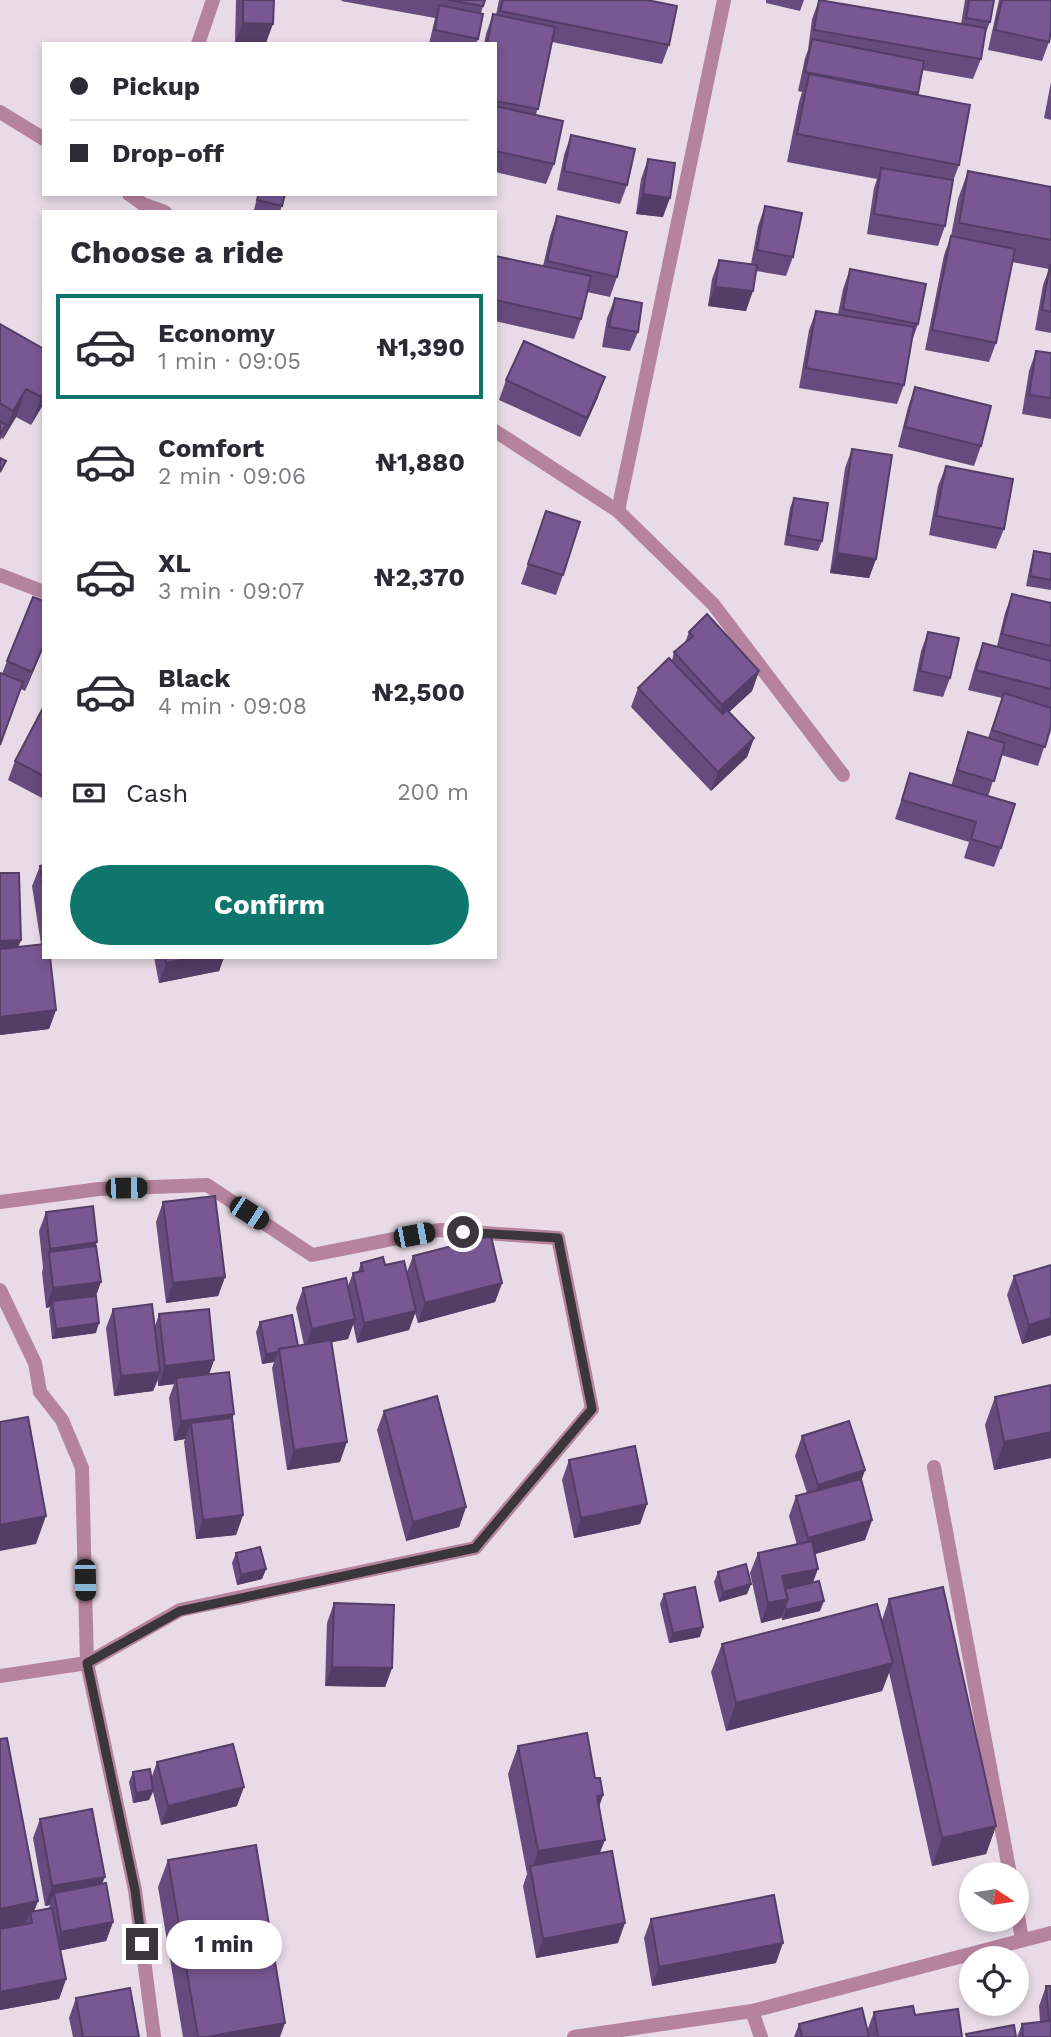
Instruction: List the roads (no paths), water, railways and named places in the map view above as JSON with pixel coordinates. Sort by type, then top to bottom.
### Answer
[{"type":"street","points":[[199,42],[213,0]]},
{"type":"street","points":[[618,512],[724,0]]},
{"type":"street","points":[[0,112],[42,138]]},
{"type":"street","points":[[145,199],[163,210]]},
{"type":"street","points":[[497,432],[618,512],[713,604],[843,775]]},
{"type":"street","points":[[0,575],[42,591]]},
{"type":"street","points":[[0,1202],[99,1189],[207,1185],[312,1255],[439,1230],[558,1238],[592,1409],[475,1548],[180,1611],[87,1663],[0,1676]]},
{"type":"street","points":[[0,1290],[35,1363],[40,1392],[62,1420],[82,1468],[87,1663],[135,1890],[154,2037]]},
{"type":"street","points":[[934,1467],[1008,1862]]},
{"type":"street","points":[[1021,1932],[1022,1939]]},
{"type":"street","points":[[574,2037],[752,2011],[1051,1933]]},
{"type":"street","points":[[752,2011],[761,2037]]}]
